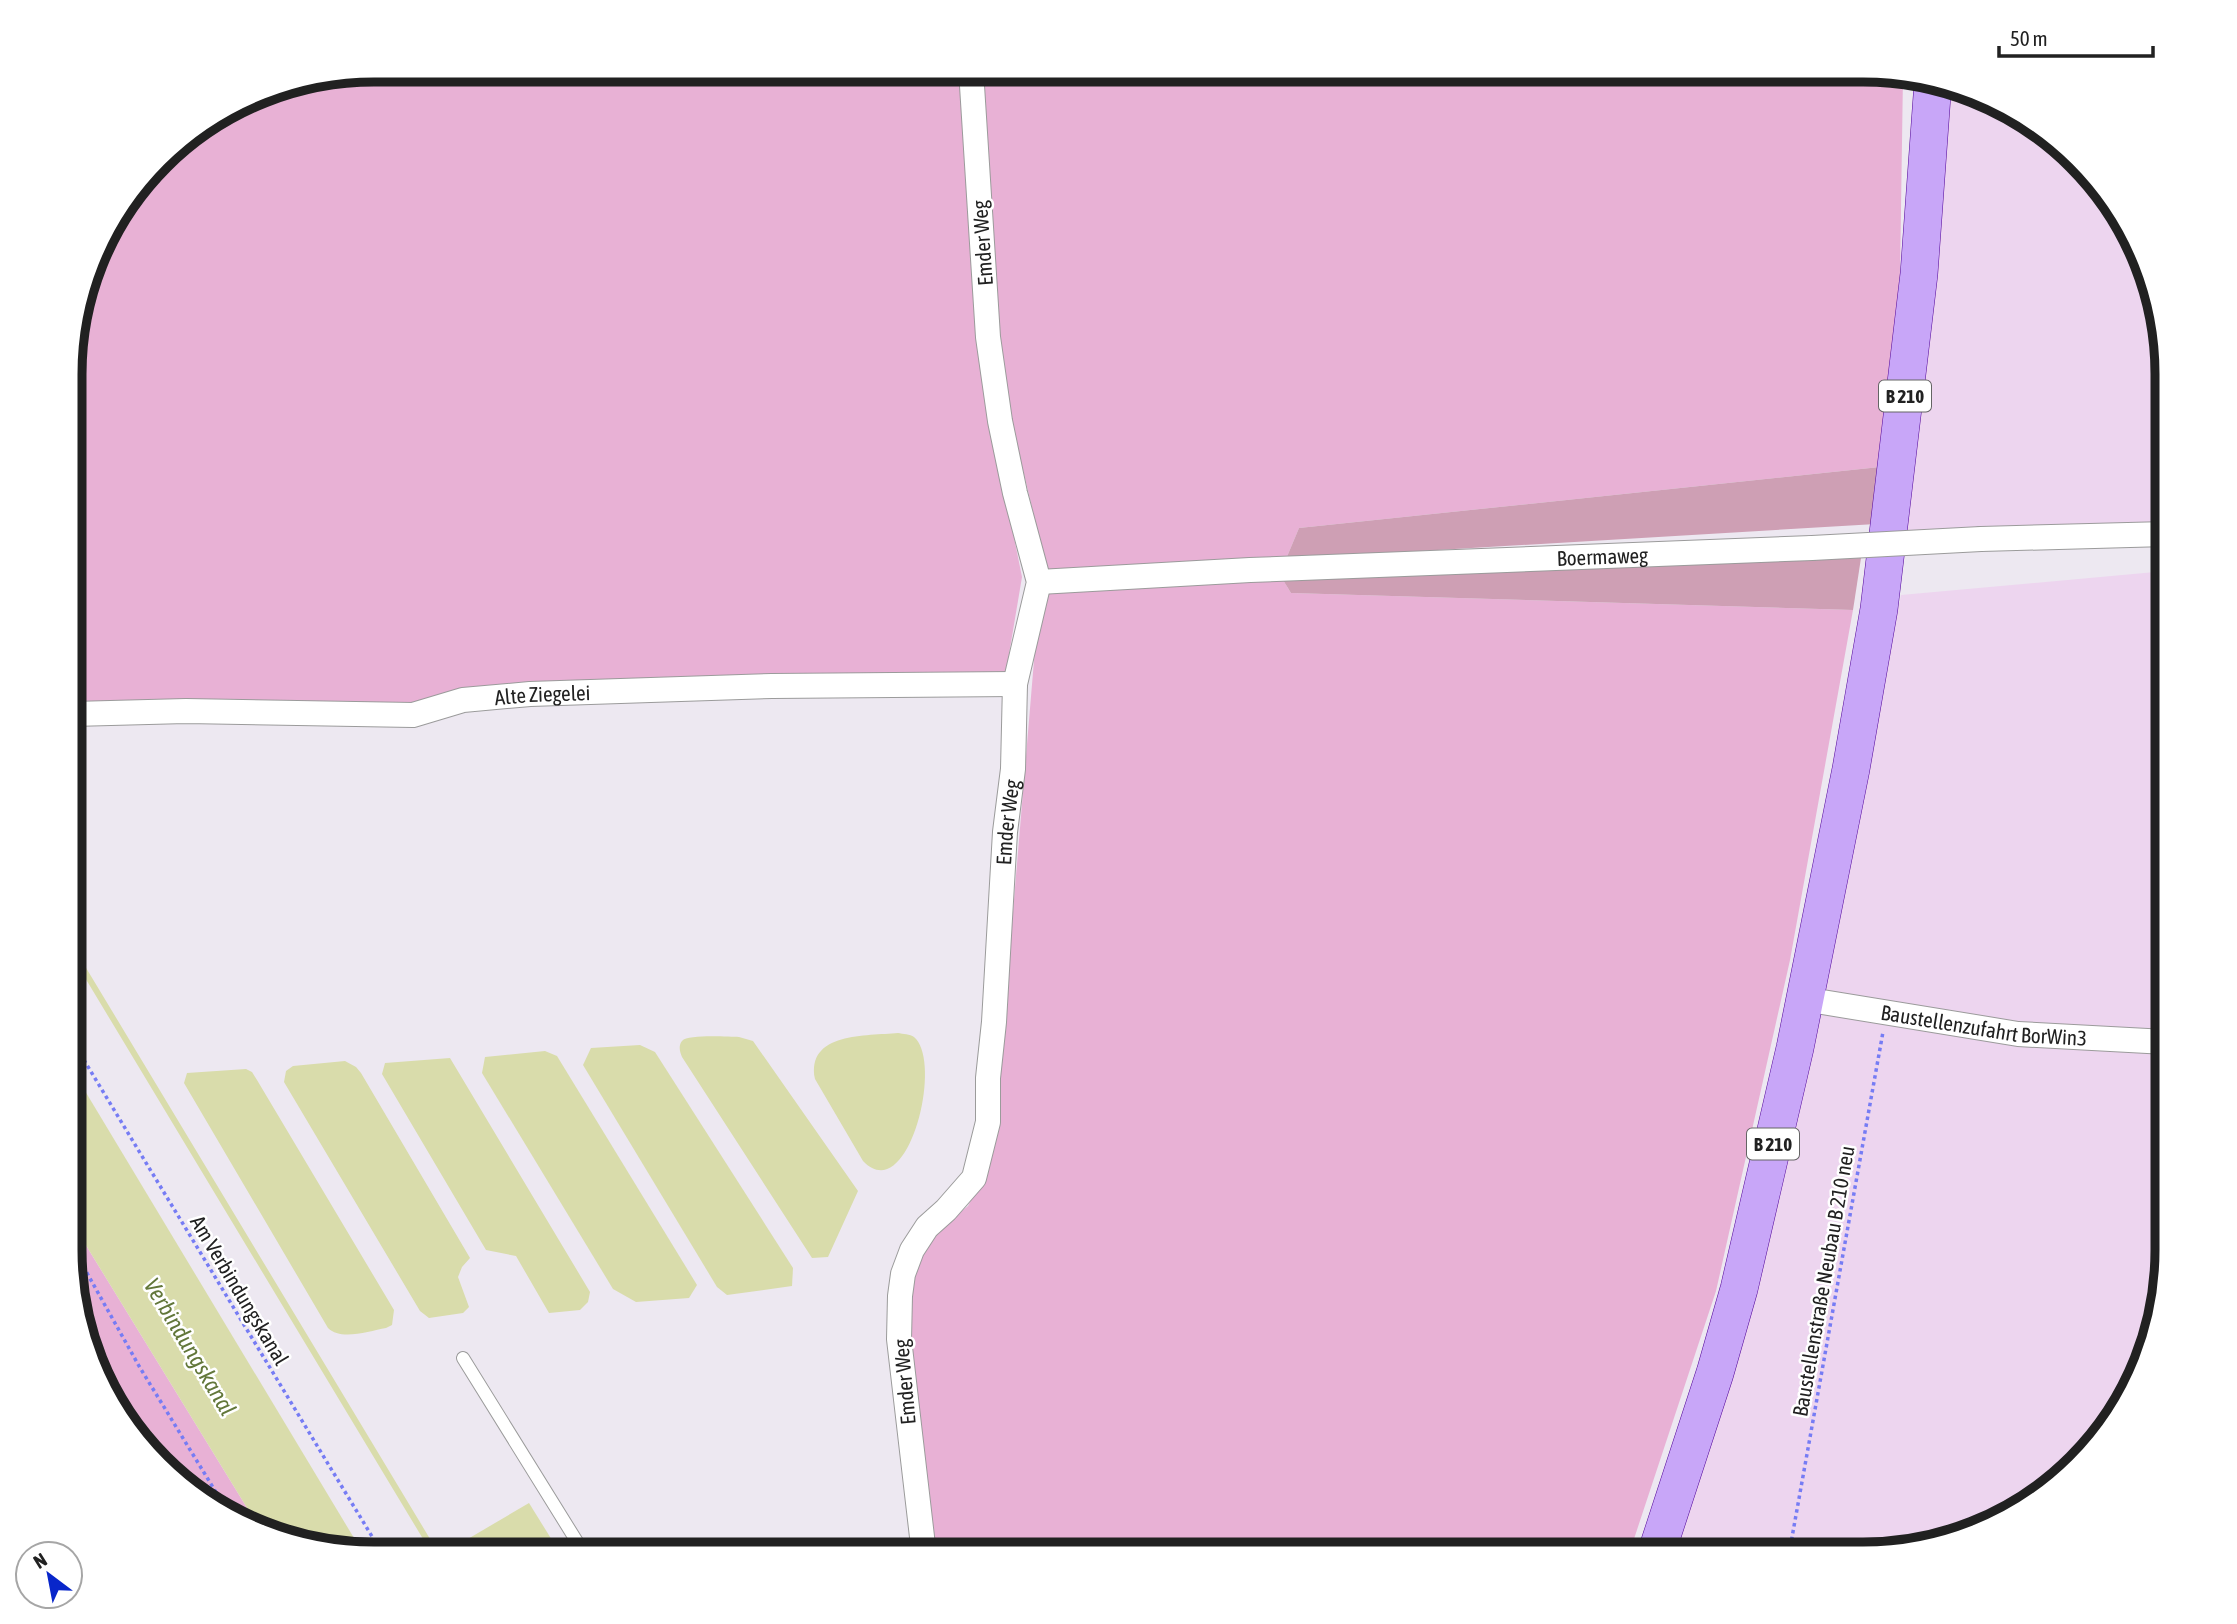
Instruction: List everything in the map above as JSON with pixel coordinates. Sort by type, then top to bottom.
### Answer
[{"type":"main road","name":"B 210","points":[[1660,1542],[1715,1373],[1739,1289],[1795,1048],[1851,769],[1879,609],[1919,274],[1932,91]]},
{"type":"street","name":"Emder Weg","points":[[923,1542],[900,1352],[900,1296],[903,1274],[912,1250],[927,1227],[974,1178],[988,1122],[988,1078],[994,1022],[1005,832],[1013,769],[1015,684],[1039,582],[1014,493],[988,337],[972,82]]},
{"type":"street","name":"Boermaweg","points":[[1039,582],[1250,570],[2155,534]]},
{"type":"street","name":"Alte Ziegelei","points":[[82,714],[186,711],[413,715],[463,700],[530,694],[772,686],[1015,684]]},
{"type":"street","name":"Baustellenzufahrt BorWin3","points":[[1804,999],[2018,1034],[2155,1041]]},
{"type":"lane","points":[[463,1358],[577,1542]]},
{"type":"path","name":"Baustellenstraße Neubau B 210 neu","points":[[1791,1542],[1887,1013]]},
{"type":"path","name":"Am Verbindungskanal","points":[[82,1057],[375,1542]]},
{"type":"path","points":[[83,1266],[139,1366],[219,1497]]},
{"type":"shaded area","points":[[374,82],[963,82],[992,428],[1022,577],[1006,672],[410,706],[82,705],[82,374],[85,336],[92,299],[104,262],[131,212],[155,182],[196,143],[228,121],[280,98],[336,85]]},
{"type":"shaded area","points":[[975,82],[1863,82],[1903,85],[1900,277],[1880,467],[1299,528],[1286,559],[1047,570],[994,338]]},
{"type":"shaded area","points":[[1951,96],[1975,104],[2009,121],[2055,155],[2082,182],[2106,212],[2133,262],[2145,299],[2154,355],[2155,534],[1897,541]]},
{"type":"shaded area","points":[[1880,467],[1876,524],[1286,559],[1299,528]]},
{"type":"shaded area","points":[[1861,558],[1853,610],[1291,593],[1283,580]]},
{"type":"shaded area","points":[[2155,572],[2155,1250],[2145,1325],[2133,1362],[2116,1396],[2082,1442],[2055,1469],[2025,1493],[1975,1520],[1938,1532],[1882,1541],[1678,1542],[1825,969],[1901,595]]},
{"type":"shaded area","points":[[1283,580],[1291,593],[1853,610],[1790,960],[1716,1291],[1633,1542],[933,1542],[907,1300],[917,1262],[937,1231],[968,1206],[979,1184],[1003,1031],[1040,589]]},
{"type":"shaded area","points":[[82,1238],[251,1515],[196,1481],[147,1432],[108,1371],[98,1344],[85,1288]]},
{"type":"water","points":[[898,1033],[914,1037],[922,1051],[925,1074],[923,1100],[917,1126],[907,1149],[894,1165],[879,1170],[863,1161],[815,1079],[815,1064],[820,1052],[842,1040],[856,1036]]},
{"type":"water","points":[[739,1037],[753,1041],[858,1191],[828,1257],[812,1258],[680,1051],[682,1041],[686,1039]]},
{"type":"water","points":[[640,1045],[655,1052],[793,1268],[792,1286],[727,1295],[717,1287],[583,1065],[591,1048]]},
{"type":"water","points":[[545,1051],[557,1056],[697,1285],[689,1298],[636,1302],[613,1289],[482,1073],[485,1057]]},
{"type":"water","points":[[450,1058],[590,1292],[588,1302],[580,1310],[549,1313],[516,1256],[486,1250],[382,1074],[385,1063]]},
{"type":"water","points":[[345,1061],[361,1073],[470,1258],[458,1277],[469,1307],[463,1313],[429,1318],[420,1311],[284,1082],[286,1071],[293,1066]]},
{"type":"water","points":[[246,1069],[252,1072],[257,1080],[394,1310],[392,1325],[348,1335],[328,1328],[184,1083],[187,1073]]},
{"type":"water","name":"Verbindungskanal","points":[[82,1086],[356,1541],[299,1532],[251,1515],[82,1238]]},
{"type":"water","points":[[108,1371],[148,1433],[131,1412]]},
{"type":"water","points":[[529,1503],[553,1542],[463,1542]]},
{"type":"waterway","points":[[82,967],[428,1542]]}]
